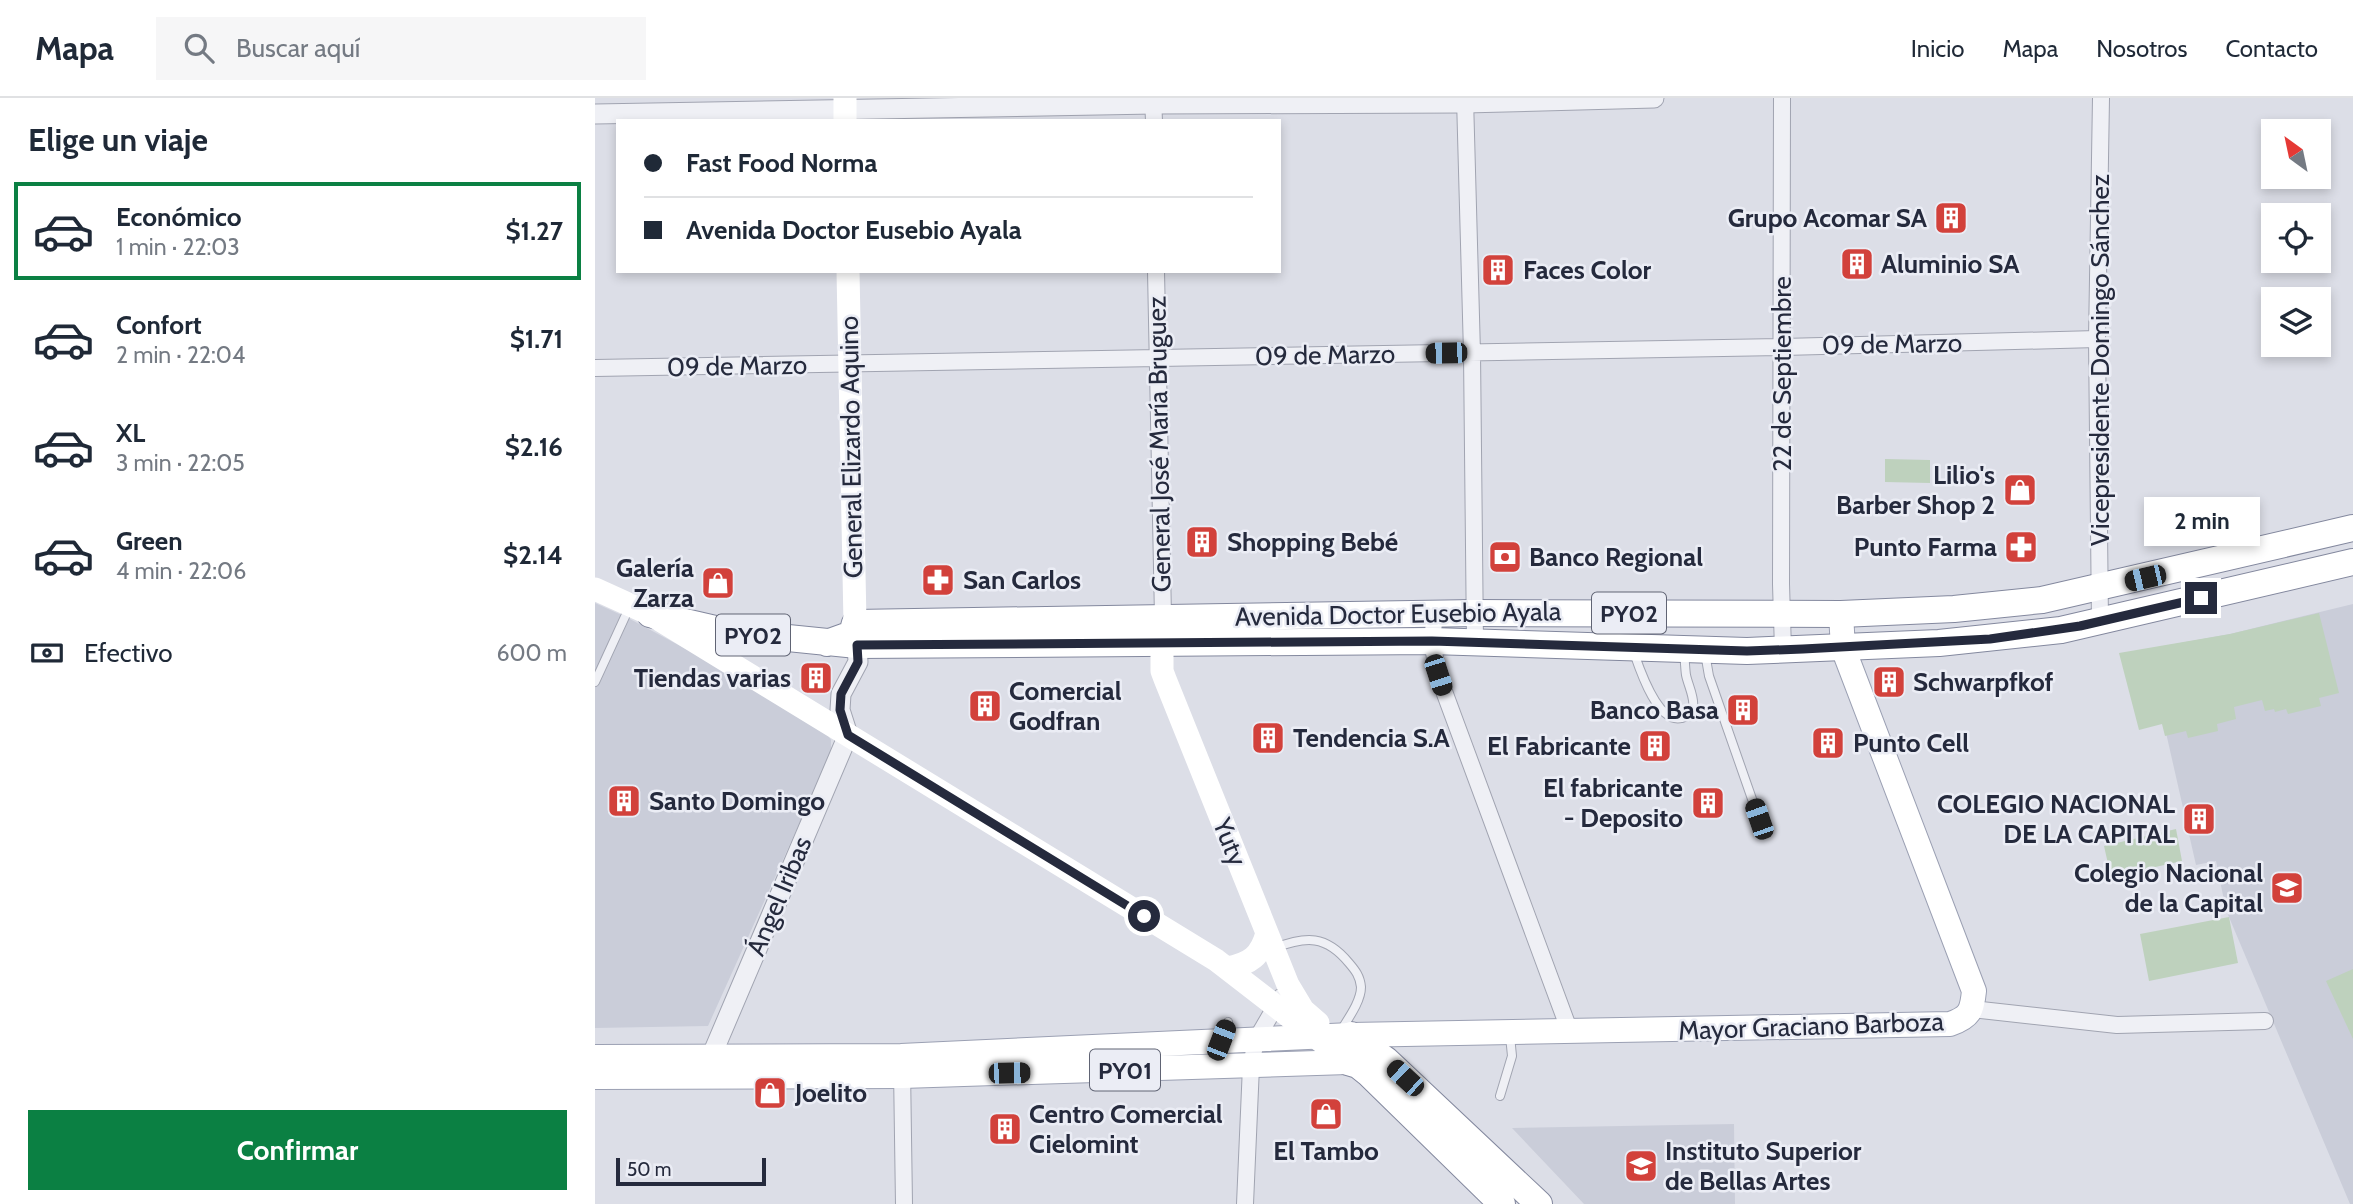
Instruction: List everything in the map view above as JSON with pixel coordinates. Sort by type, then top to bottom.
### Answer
[{"type":"highway","name":"Avenida Doctor Eusebio Ayala","points":[[640,610],[728,632],[827,643],[856,634],[1162,630],[1435,613],[1841,614],[1995,606],[2042,600],[2353,528]]},
{"type":"highway","name":"Avenida Doctor Eusebio Ayala","points":[[1162,630],[1694,650],[1843,648],[1990,639],[2100,622],[2353,562]]},
{"type":"highway","points":[[1336,1035],[1386,1060],[1539,1204]]},
{"type":"highway","points":[[1348,1062],[1358,1065],[1368,1073],[1502,1204]]},
{"type":"main road","name":"General Elizardo Aquino","points":[[848,273],[856,634]]},
{"type":"main road","name":"PY02","points":[[595,589],[640,610]]},
{"type":"main road","points":[[640,610],[1227,968],[1257,957],[1264,945],[1270,941]]},
{"type":"main road","points":[[1841,614],[1843,648],[1974,991],[1972,1009]]},
{"type":"main road","name":"Yuty","points":[[1162,630],[1162,671],[1288,985],[1303,1010],[1336,1035]]},
{"type":"main road","points":[[1224,966],[1242,985],[1336,1035],[1348,1062]]},
{"type":"main road","name":"Mayor Graciano Barboza","points":[[1336,1035],[1950,1024],[1962,1020],[1972,1009]]},
{"type":"main road","name":"PY01","points":[[595,1057],[711,1056],[902,1066],[1224,1031],[1256,1040],[1336,1035]]},
{"type":"main road","name":"PY01","points":[[595,1077],[902,1066],[1251,1066],[1348,1062]]},
{"type":"street","points":[[595,114],[845,109],[1154,108],[1654,98]]},
{"type":"street","name":"22 de Septiembre","points":[[1782,98],[1783,650]]},
{"type":"street","name":"Vicepresidente Domingo Sánchez","points":[[2100,622],[2097,339],[2101,98]]},
{"type":"street","points":[[1465,101],[1472,353],[1475,643]]},
{"type":"street","name":"General José María Bruguez","points":[[1156,273],[1162,630]]},
{"type":"street","name":"09 de Marzo","points":[[595,368],[2097,339]]},
{"type":"street","points":[[1435,613],[1432,641],[1444,691],[1570,1032]]},
{"type":"street","points":[[848,735],[840,710],[841,694],[858,662],[856,634]]},
{"type":"street","name":"Ángel Iribas","points":[[711,1056],[848,735]]},
{"type":"street","points":[[1245,1204],[1251,1066],[1256,1040],[1288,985]]},
{"type":"street","name":"Mayor Graciano Barboza","points":[[1972,1009],[2117,1025],[2265,1021]]},
{"type":"street","points":[[902,1066],[904,1204]]},
{"type":"lane","points":[[595,682],[640,610]]},
{"type":"lane","points":[[1632,648],[1645,683],[1657,704],[1668,715],[1677,719],[1692,712],[1694,705],[1686,675],[1694,650]]},
{"type":"lane","points":[[1694,650],[1710,676],[1759,819]]},
{"type":"lane","points":[[1270,941],[1325,942],[1345,957],[1358,974],[1361,989],[1336,1035]]},
{"type":"lane","points":[[1500,1096],[1512,1056],[1510,1033]]},
{"type":"shaded area","points":[[595,603],[727,671],[825,731],[831,740],[831,753],[708,1026],[595,1028]]},
{"type":"shaded area","name":"Colegio Nacional de la Capital","points":[[2353,604],[2353,1204],[2350,1204],[2226,910],[2216,861],[2196,865],[2147,649],[2230,634]]},
{"type":"shaded area","name":"Instituto Superior de Bellas Artes","points":[[1734,1124],[1735,1204],[1584,1204],[1512,1128]]},
{"type":"green space","points":[[1885,459],[1930,460],[1930,483],[1885,482]]},
{"type":"green space","points":[[2319,613],[2339,693],[2319,698],[2321,706],[2288,714],[2286,709],[2265,711],[2262,700],[2234,707],[2236,719],[2217,724],[2218,731],[2188,738],[2186,731],[2165,736],[2162,724],[2139,730],[2119,653],[2230,634]]},
{"type":"green space","points":[[2176,829],[2182,861],[2111,877],[2104,846]]},
{"type":"green space","points":[[2229,917],[2238,963],[2149,981],[2140,934]]},
{"type":"green space","points":[[2353,969],[2353,1039],[2326,981]]},
{"type":"place","name":"Grupo Acomar SA","points":[[1951,218]]},
{"type":"place","name":"Aluminio SA","points":[[1857,264]]},
{"type":"place","name":"Faces Color","points":[[1498,270]]},
{"type":"place","name":"Lilio's Barber Shop 2","points":[[2020,490]]},
{"type":"place","name":"Shopping Bebé","points":[[1202,542]]},
{"type":"place","name":"Punto Farma","points":[[2021,547]]},
{"type":"place","name":"Banco Regional","points":[[1505,557]]},
{"type":"place","name":"San Carlos","points":[[938,580]]},
{"type":"place","name":"Galería Zarza","points":[[718,583]]},
{"type":"place","name":"Tiendas varias","points":[[816,678]]},
{"type":"place","name":"Schwarpfkof","points":[[1889,682]]},
{"type":"place","name":"Comercial Godfran","points":[[985,706]]},
{"type":"place","name":"Banco Basa","points":[[1743,710]]},
{"type":"place","name":"Tendencia S.A","points":[[1268,738]]},
{"type":"place","name":"Punto Cell","points":[[1828,743]]},
{"type":"place","name":"El Fabricante","points":[[1655,746]]},
{"type":"place","name":"Santo Domingo","points":[[624,801]]},
{"type":"place","name":"El fabricante - Deposito","points":[[1708,803]]},
{"type":"place","name":"COLEGIO NACIONAL DE LA CAPITAL","points":[[2199,819]]},
{"type":"place","name":"Colegio Nacional de la Capital","points":[[2287,888]]},
{"type":"place","name":"Joelito","points":[[770,1093]]},
{"type":"place","name":"El Tambo","points":[[1326,1114]]},
{"type":"place","name":"Centro Comercial Cielomint","points":[[1005,1129]]},
{"type":"place","name":"Instituto Superior de Bellas Artes","points":[[1641,1166]]},
{"type":"route","points":[[1144,916],[848,735],[840,710],[841,694],[848,676],[858,662],[857,645],[1432,641],[1747,651],[1990,639],[2060,630],[2201,598]]}]
